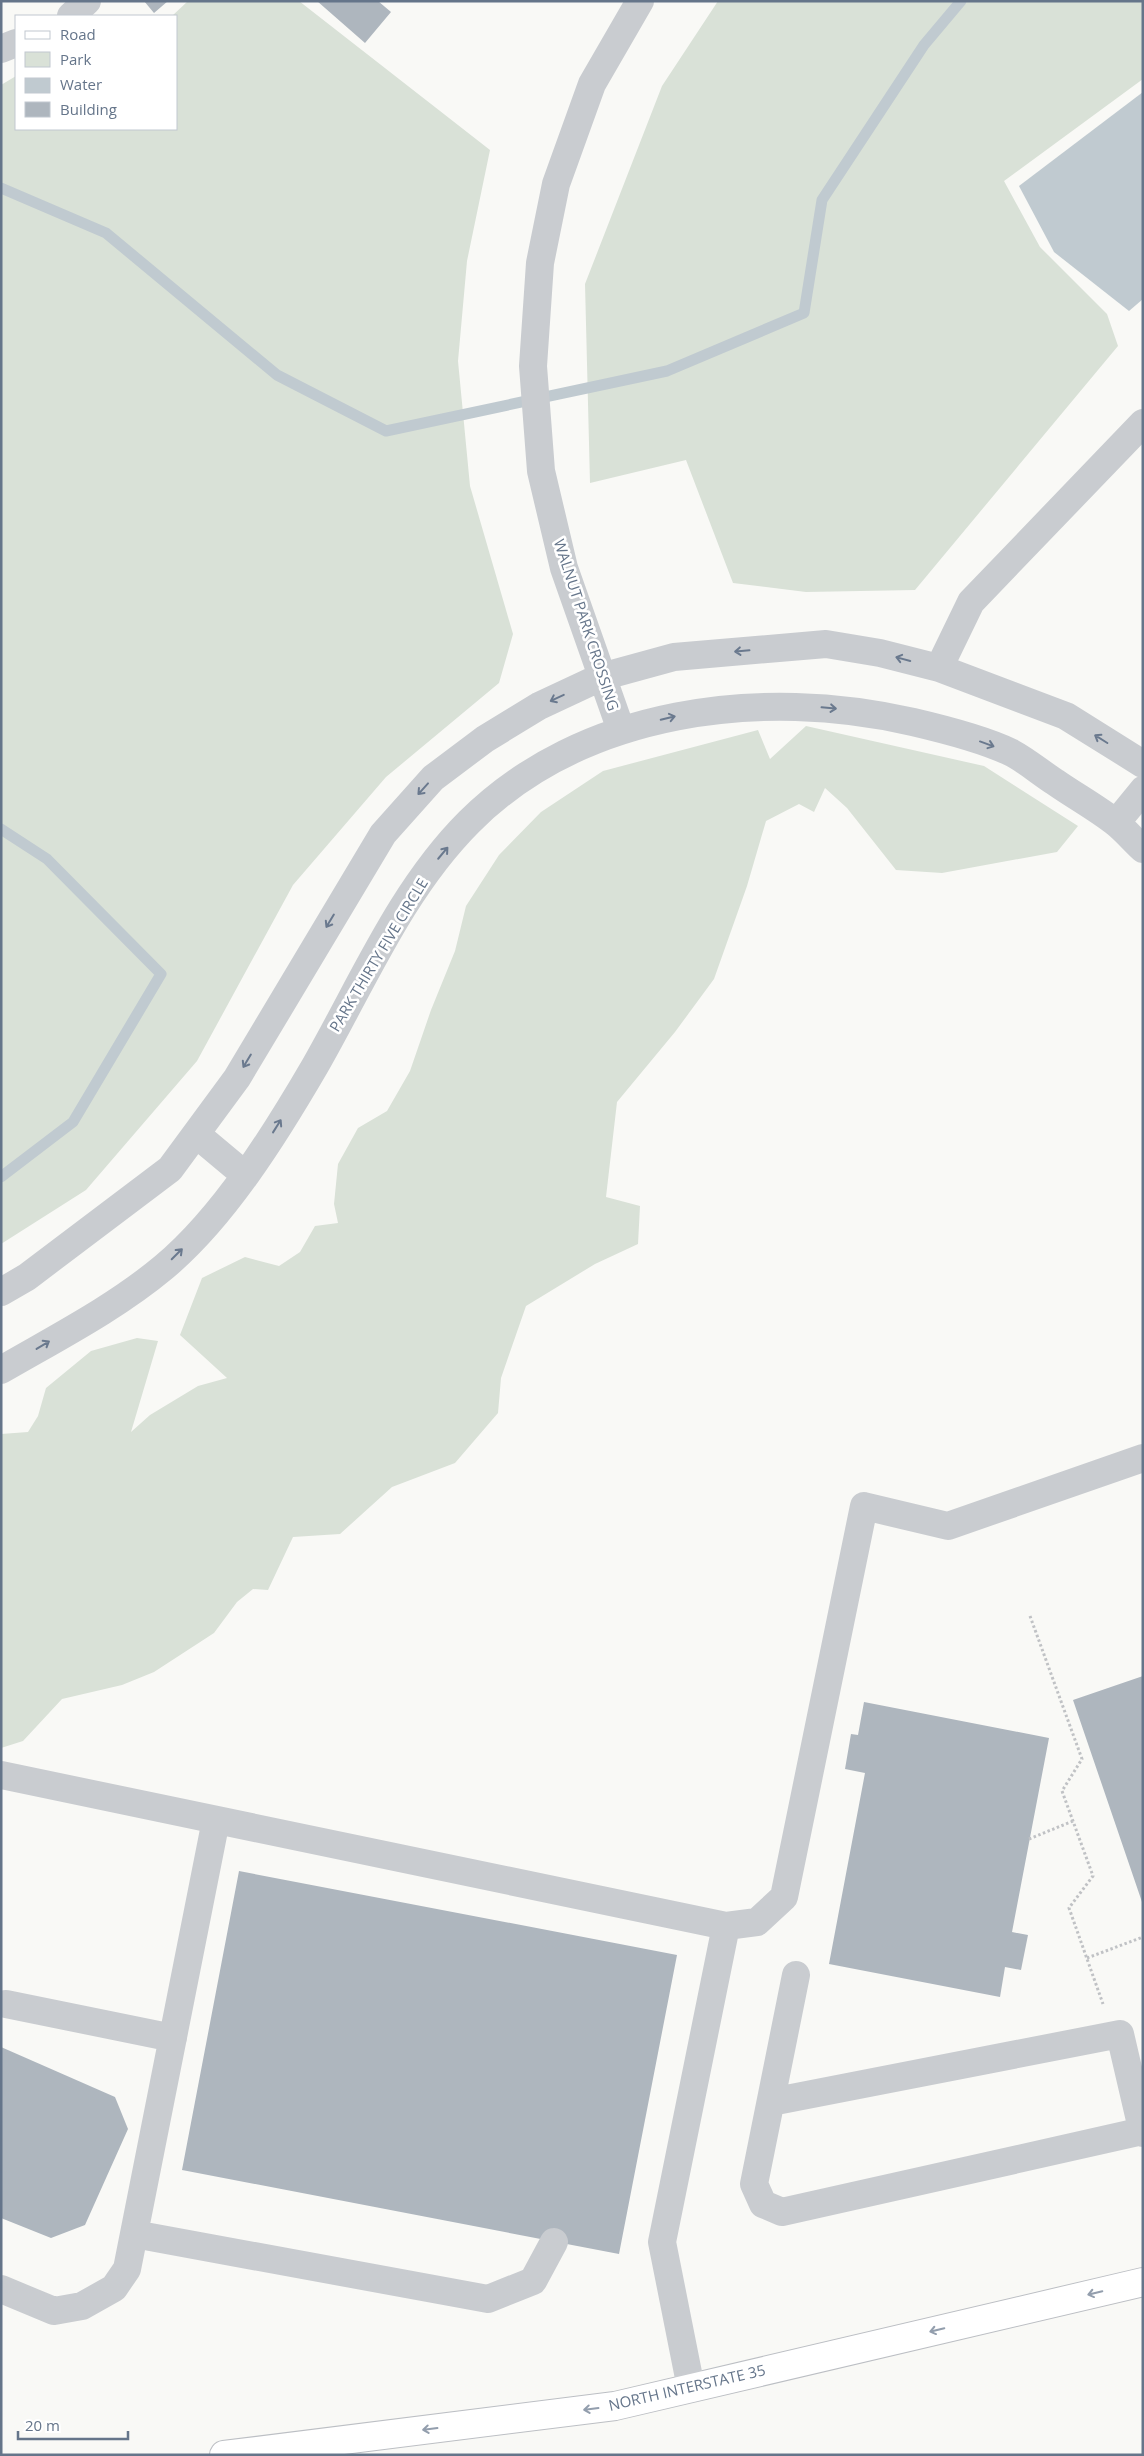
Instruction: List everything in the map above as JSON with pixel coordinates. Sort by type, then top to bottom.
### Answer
[{"type":"main road","name":"NORTH INTERSTATE 35","points":[[224,2455],[615,2406],[1143,2282]]},
{"type":"street","points":[[72,15],[88,1]]},
{"type":"street","name":"WALNUT PARK CROSSING","points":[[620,730],[564,568],[541,471],[532,366],[540,263],[556,184],[592,84],[640,1]]},
{"type":"street","points":[[1,49],[15,42]]},
{"type":"street","points":[[939,668],[971,602],[1143,422]]},
{"type":"street","points":[[1,1292],[28,1277],[170,1169],[237,1078],[382,834],[433,778],[485,739],[539,706],[601,678],[674,657],[826,644],[880,653],[939,668],[1066,716],[1143,764]]},
{"type":"street","name":"PARK THIRTY FIVE CIRCLE","points":[[1,1370],[109,1306],[165,1267],[203,1228],[245,1175],[313,1069],[394,924],[430,869],[469,822],[517,782],[559,755],[620,730],[681,715],[745,709],[815,707],[871,712],[944,729],[1011,753],[1116,823],[1143,850]]},
{"type":"street","points":[[1116,823],[1143,790]]},
{"type":"street","points":[[196,1134],[245,1175]]},
{"type":"street","points":[[1,1774],[726,1926],[757,1922],[784,1897],[864,1506],[948,1526],[1143,1458]]},
{"type":"street","points":[[1,2288],[54,2311],[82,2306],[114,2288],[127,2269],[216,1820]]},
{"type":"street","points":[[691,2388],[662,2242],[726,1926]]},
{"type":"street","points":[[771,2102],[1120,2034],[1143,2132],[782,2212],[764,2204],[754,2184],[796,1975]]},
{"type":"street","points":[[6,2004],[173,2038]]},
{"type":"street","points":[[134,2234],[488,2299],[533,2281],[554,2242]]},
{"type":"path","points":[[1030,1616],[1082,1759],[1062,1791],[1093,1876],[1069,1908],[1114,2035]]},
{"type":"path","points":[[1030,1839],[1073,1821]]},
{"type":"path","points":[[1087,1958],[1143,1937]]},
{"type":"green space","points":[[188,1],[299,1],[490,150],[467,261],[458,361],[470,486],[513,634],[499,683],[386,777],[293,885],[197,1061],[86,1190],[1,1244],[1,85],[15,77],[15,130],[178,130],[178,15],[173,15]]},
{"type":"green space","points":[[718,1],[1143,1],[1143,79],[1004,181],[1040,247],[1107,314],[1118,346],[915,590],[806,592],[733,583],[686,460],[590,483],[585,284],[662,86]]},
{"type":"green space","points":[[806,726],[984,766],[1078,826],[1057,852],[942,873],[896,870],[847,808],[825,788],[814,812],[799,804],[766,821],[747,886],[714,979],[675,1032],[617,1102],[606,1197],[640,1206],[638,1244],[595,1264],[526,1306],[501,1378],[498,1413],[455,1463],[392,1487],[340,1534],[293,1537],[268,1590],[253,1589],[237,1602],[214,1633],[154,1672],[122,1685],[62,1699],[23,1741],[1,1748],[1,1434],[28,1432],[38,1416],[46,1388],[91,1351],[137,1338],[158,1341],[131,1432],[150,1415],[198,1386],[227,1378],[180,1335],[202,1278],[245,1257],[279,1266],[300,1252],[315,1226],[338,1223],[334,1204],[338,1164],[358,1128],[387,1111],[410,1071],[431,1010],[455,951],[466,906],[499,855],[541,812],[603,771],[758,730],[770,759]]},
{"type":"water","points":[[1143,92],[1143,299],[1129,311],[1054,252],[1019,186]]},
{"type":"building","points":[[144,1],[168,1],[154,13]]},
{"type":"building","points":[[317,1],[378,1],[391,12],[365,43]]},
{"type":"building","points":[[1143,1676],[1143,1902],[1142,1902],[1073,1700]]},
{"type":"building","points":[[864,1702],[1049,1738],[1012,1932],[1028,1935],[1021,1970],[1005,1967],[1000,1997],[829,1964],[865,1773],[845,1769],[851,1734],[858,1735]]},
{"type":"building","points":[[239,1871],[677,1955],[619,2254],[182,2170]]},
{"type":"building","points":[[1,2047],[115,2097],[128,2129],[85,2225],[51,2238],[1,2218]]},
{"type":"waterway","points":[[1,188],[106,233],[277,375],[386,431],[667,371],[804,313],[822,200],[924,45],[961,1]]},
{"type":"waterway","points":[[1,829],[47,859],[161,974],[73,1122],[1,1177]]}]
